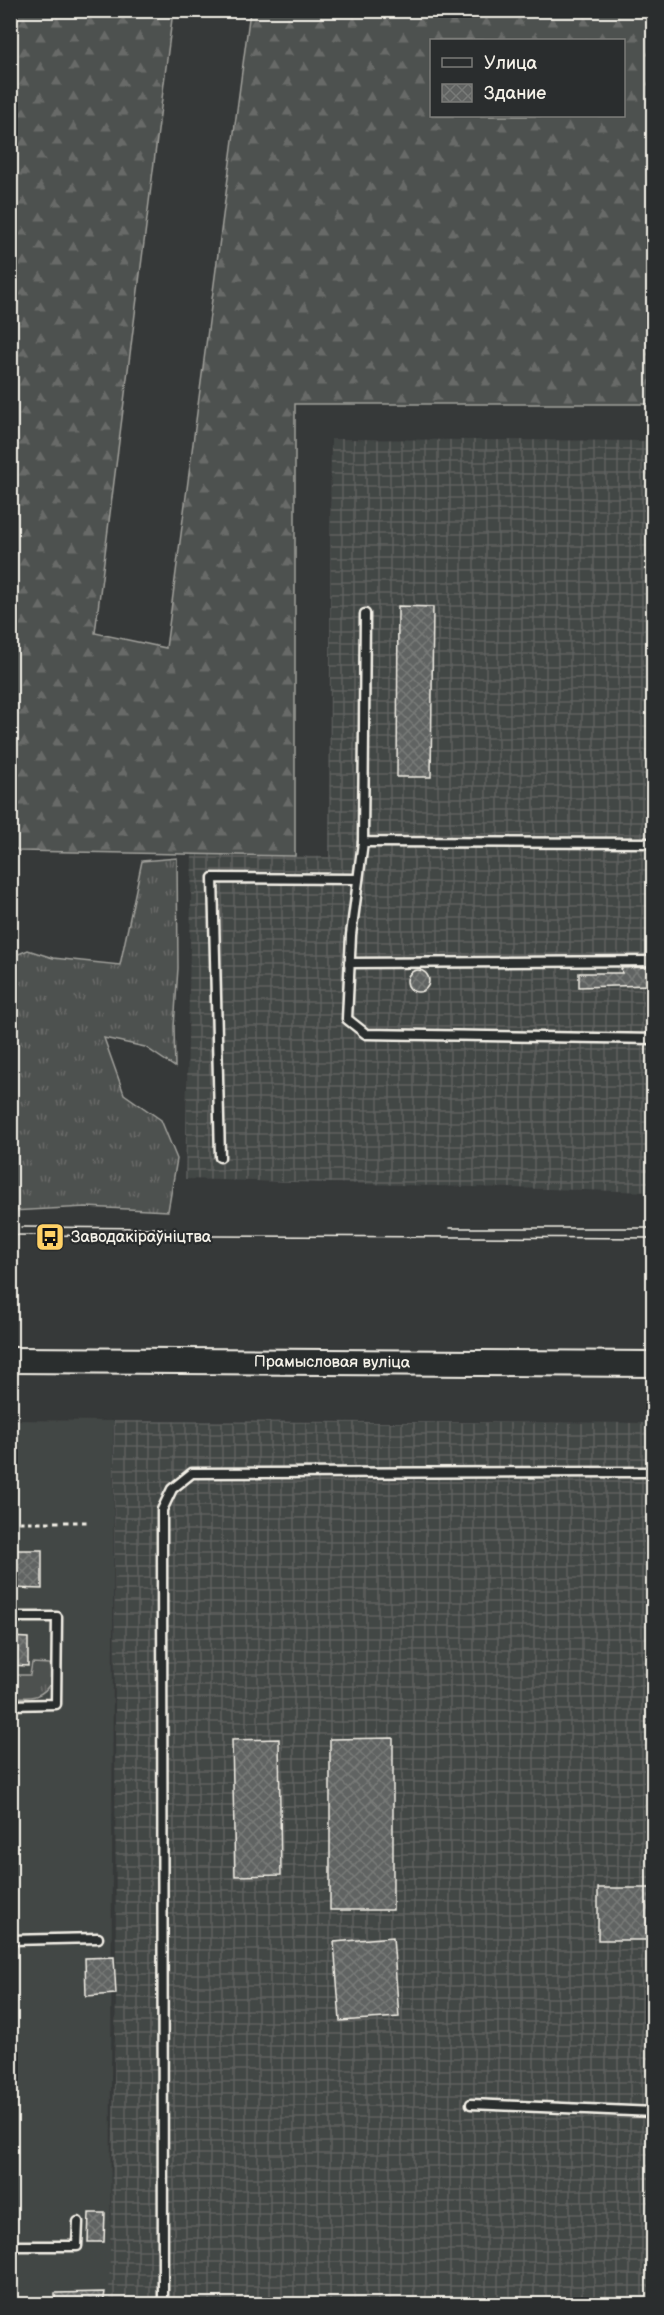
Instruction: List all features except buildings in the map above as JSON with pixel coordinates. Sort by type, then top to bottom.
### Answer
[{"type":"main road","name":"Прамысловая вуліца","points":[[10,1360],[654,1364]]},
{"type":"lane","points":[[365,614],[363,842],[349,963],[347,1019],[366,1034],[654,1040]]},
{"type":"lane","points":[[363,842],[654,843]]},
{"type":"lane","points":[[220,1157],[213,878],[358,879]]},
{"type":"lane","points":[[349,963],[654,961]]},
{"type":"lane","points":[[163,2304],[162,1510],[172,1489],[192,1473],[654,1472]]},
{"type":"lane","points":[[10,1617],[57,1617],[56,1704],[10,1705]]},
{"type":"lane","points":[[10,1940],[98,1938]]},
{"type":"lane","points":[[471,2104],[654,2112]]},
{"type":"lane","points":[[10,2246],[77,2246],[78,2222]]},
{"type":"path","points":[[10,1244],[15,1221]]},
{"type":"path","points":[[10,1522],[89,1522]]},
{"type":"shaded area","points":[[331,439],[653,441],[653,1192],[185,1179],[192,854],[329,857]]},
{"type":"shaded area","points":[[11,1420],[114,1421],[110,2304],[11,2304]]},
{"type":"shaded area","points":[[114,1421],[653,1423],[653,2304],[112,2304],[109,2295],[116,1994]]},
{"type":"green space","points":[[10,11],[173,11],[95,633],[166,648],[250,11],[653,11],[653,404],[295,404],[295,856],[19,851],[11,845]]},
{"type":"green space","points":[[177,858],[178,968],[174,1027],[175,1067],[145,1047],[104,1038],[124,1094],[161,1120],[177,1159],[168,1211],[86,1207],[11,1211],[11,957],[28,950],[53,958],[120,965],[142,861]]},
{"type":"green space","points":[[32,1663],[49,1664],[53,1680],[40,1694],[11,1697],[10,1675],[30,1675]]},
{"type":"tram line","points":[[21,1227],[165,1228]]},
{"type":"tram line","points":[[450,1228],[654,1228]]},
{"type":"tram line","points":[[10,1235],[654,1238]]},
{"type":"place","name":"Заводакіраўніцтва","points":[[50,1237]]}]
